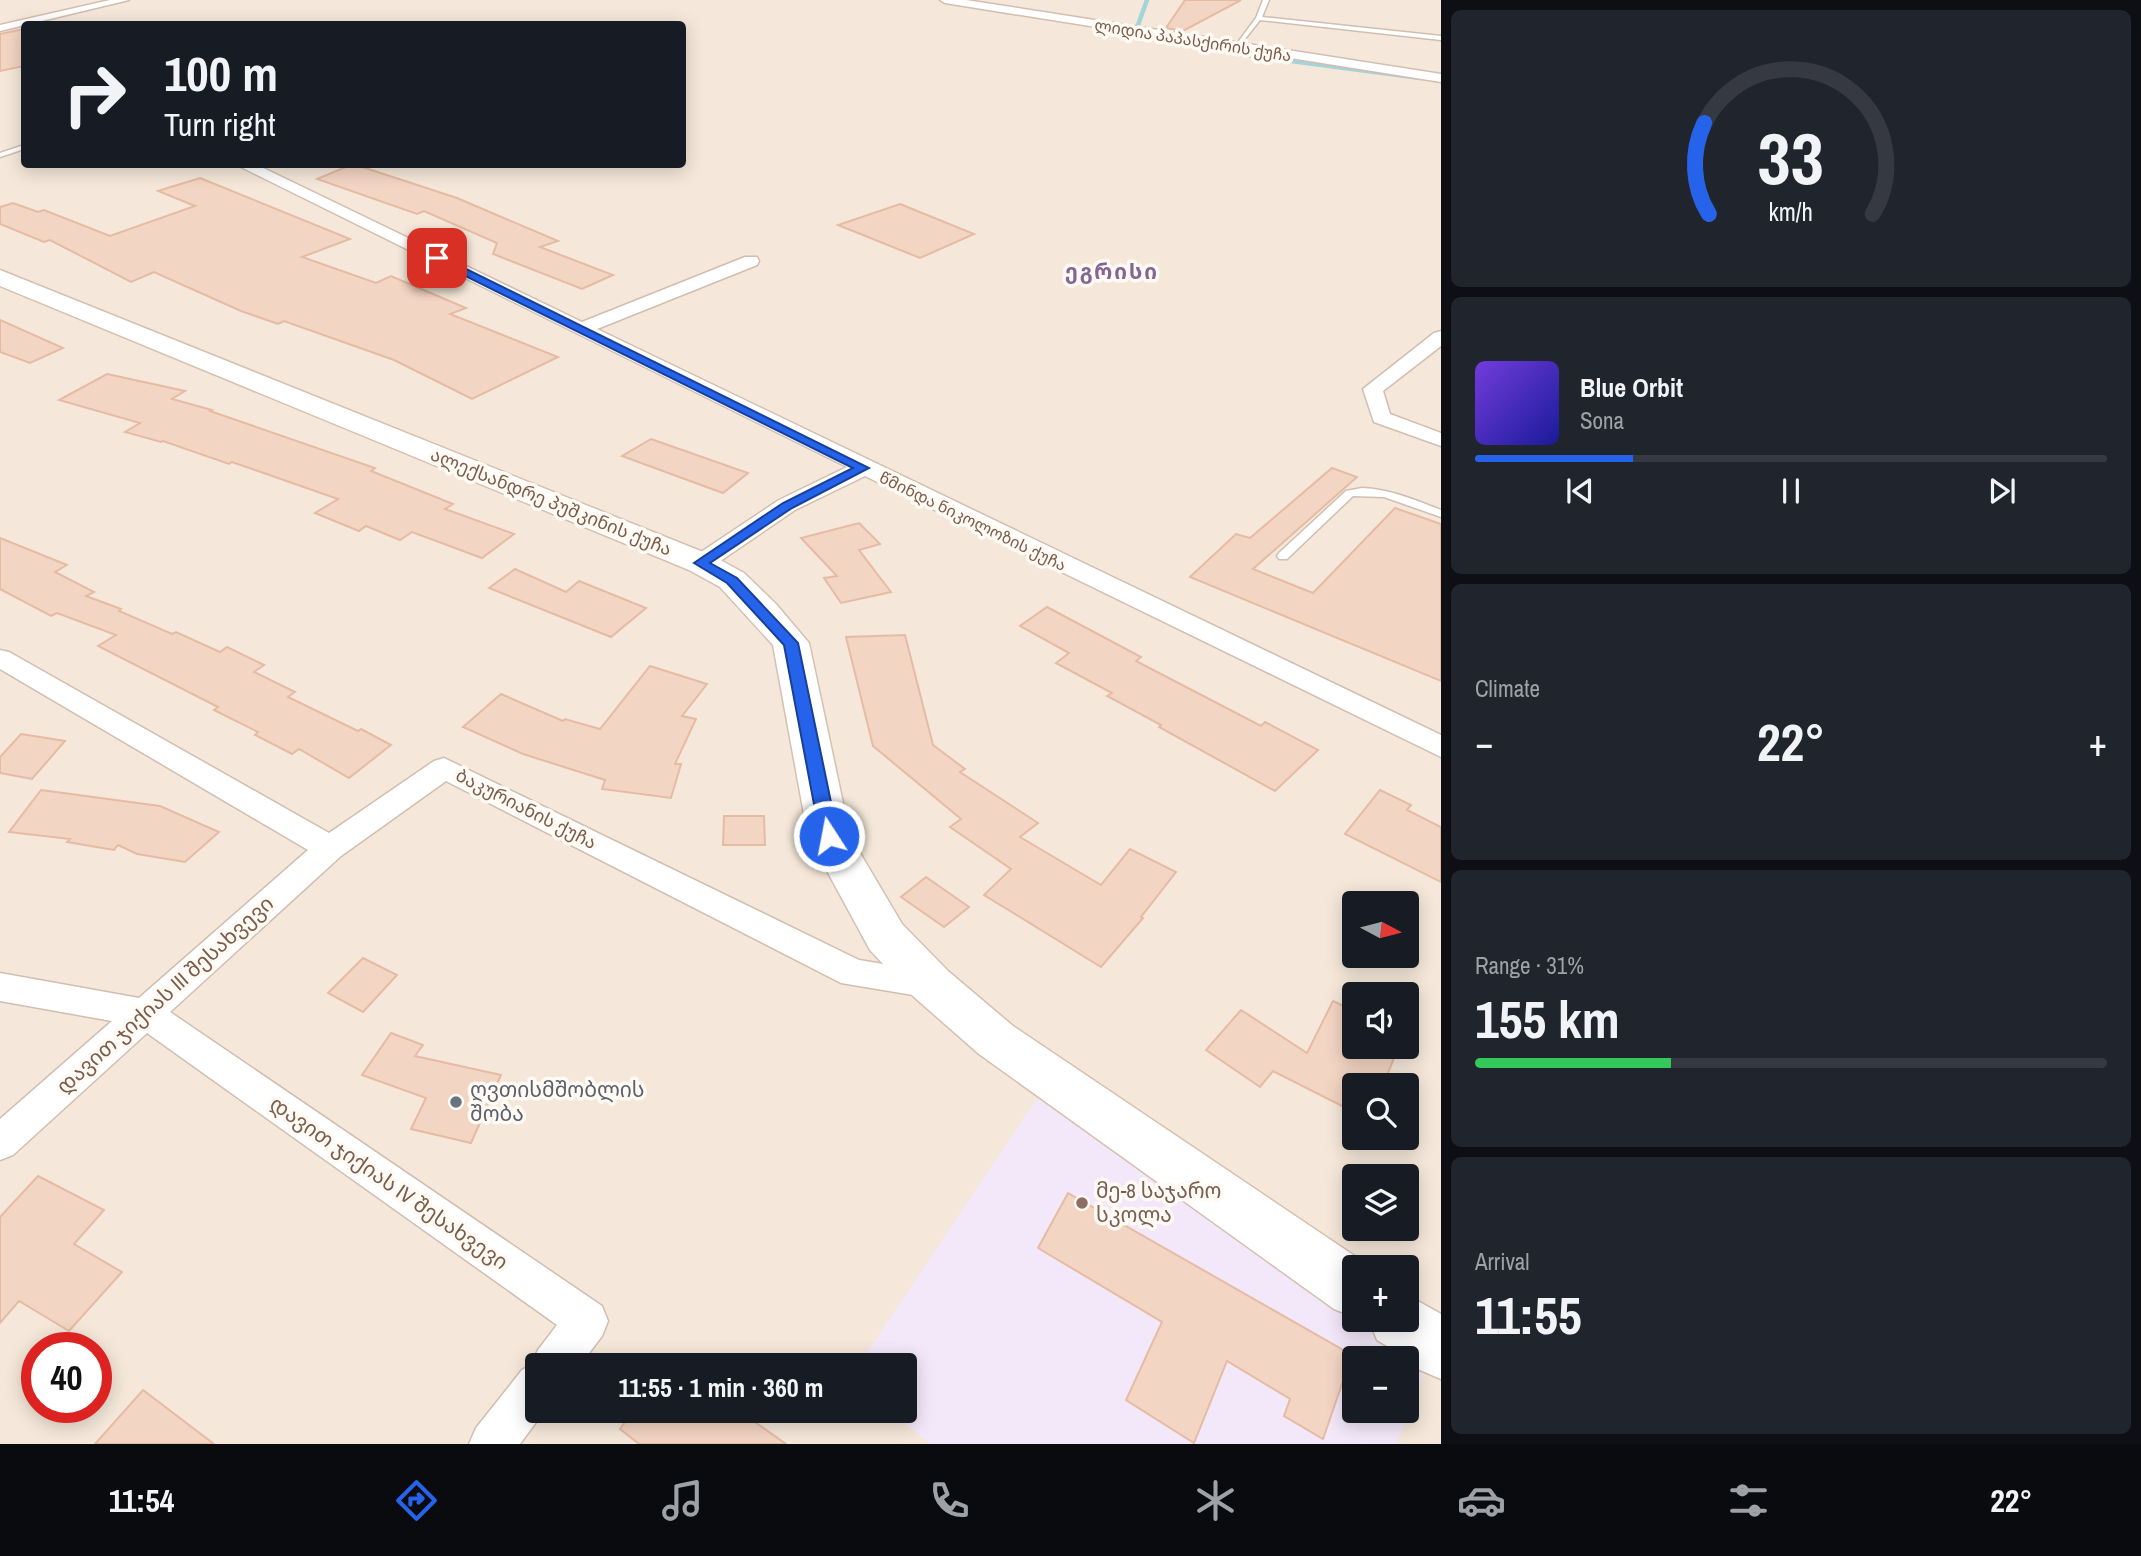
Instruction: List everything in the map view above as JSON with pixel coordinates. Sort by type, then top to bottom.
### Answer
[{"type":"street","points":[[31,21],[124,0]]},
{"type":"street","name":"ლიდია პაპასქირის ქუჩა","points":[[945,0],[1235,48],[1441,78]]},
{"type":"street","points":[[0,28],[21,23]]},
{"type":"street","name":"წმინდა ნიკოლოზის ქუჩა","points":[[250,168],[583,328],[863,468],[1439,743]]},
{"type":"street","points":[[583,328],[751,261]]},
{"type":"street","name":"ალექსანდრე პუშკინის ქუჩა","points":[[0,277],[701,563],[732,580],[791,643],[829,836],[886,937],[931,984],[996,1040],[1342,1281]]},
{"type":"street","points":[[1441,337],[1373,389],[1381,418],[1441,440]]},
{"type":"street","points":[[701,563],[787,505],[863,468]]},
{"type":"street","points":[[0,658],[330,848]]},
{"type":"street","name":"ბაკურიანის ქუჩა","points":[[330,848],[444,768],[853,973],[931,984]]},
{"type":"street","name":"დავით ჯიქიას III შესახვევი","points":[[0,1143],[330,848]]},
{"type":"street","points":[[0,987],[145,1013]]},
{"type":"street","name":"დავით ჯიქიას IV შესახვევი","points":[[145,1013],[587,1321],[562,1353]]},
{"type":"street","points":[[1416,1332],[1441,1349]]},
{"type":"street","points":[[492,1444],[525,1401]]},
{"type":"lane","points":[[1235,48],[1259,18],[1266,0]]},
{"type":"lane","points":[[1259,18],[1441,38]]},
{"type":"lane","points":[[0,155],[21,149]]},
{"type":"lane","points":[[1283,556],[1350,492],[1380,492],[1441,514]]},
{"type":"shaded area","points":[[0,0],[1441,0],[1441,1444],[0,1444]]},
{"type":"shaded area","name":"მე-8 საჯარო სკოლა","points":[[1040,1094],[1342,1303],[1342,1332],[1385,1332],[1405,1346],[1342,1346],[1342,1423],[1404,1423],[1396,1444],[931,1444],[904,1423],[917,1423],[917,1353],[867,1353]]},
{"type":"shaded area","name":"მე-8 საჯარო სკოლა","points":[[1419,1355],[1429,1362],[1419,1387]]},
{"type":"building","points":[[1185,0],[1241,0],[1183,31],[1166,28]]},
{"type":"building","points":[[21,30],[21,67],[0,71],[0,34]]},
{"type":"building","points":[[343,168],[365,168],[457,198],[558,241],[540,247],[613,275],[582,289],[493,254],[497,243],[424,211],[417,214],[317,179]]},
{"type":"building","points":[[200,178],[350,239],[302,257],[376,283],[391,276],[466,308],[450,314],[558,357],[472,399],[394,360],[284,321],[278,324],[241,311],[154,272],[131,282],[50,240],[44,242],[0,224],[0,207],[13,203],[38,212],[44,210],[110,236],[195,206],[158,191]]},
{"type":"building","points":[[900,204],[974,234],[920,258],[838,225]]},
{"type":"building","points":[[0,320],[63,348],[30,363],[0,352]]},
{"type":"building","points":[[107,374],[185,391],[172,399],[212,410],[210,411],[375,468],[371,471],[453,504],[445,509],[514,534],[482,558],[412,532],[400,540],[366,526],[359,531],[315,513],[338,499],[232,462],[229,464],[163,441],[125,432],[140,423],[59,400]]},
{"type":"building","points":[[651,439],[748,473],[723,493],[622,456]]},
{"type":"building","points":[[1332,468],[1357,477],[1253,569],[1313,593],[1395,508],[1441,524],[1441,681],[1190,577],[1236,534],[1250,538]]},
{"type":"building","points":[[859,523],[880,544],[859,550],[891,592],[841,603],[824,578],[837,576],[801,538]]},
{"type":"building","points":[[0,538],[67,565],[55,572],[94,592],[86,596],[121,609],[119,611],[172,634],[176,632],[220,652],[227,647],[264,665],[254,672],[295,692],[288,697],[391,745],[349,778],[299,749],[292,754],[255,735],[258,732],[214,710],[218,707],[98,646],[116,635],[57,613],[51,616],[0,589]]},
{"type":"building","points":[[515,569],[566,592],[579,581],[646,608],[611,637],[489,588]]},
{"type":"building","points":[[1047,607],[1141,657],[1136,661],[1261,726],[1265,722],[1318,750],[1275,791],[1159,727],[1161,725],[1107,696],[1112,693],[1056,663],[1069,653],[1020,626]]},
{"type":"building","points":[[905,635],[933,745],[965,769],[960,772],[1038,823],[1020,837],[1101,885],[1130,849],[1176,872],[1141,917],[1143,918],[1101,967],[984,895],[1011,869],[950,827],[961,819],[873,746],[846,637]]},
{"type":"building","points":[[650,666],[707,684],[682,716],[696,719],[675,764],[681,764],[671,798],[602,789],[605,780],[523,754],[463,727],[501,694],[563,721],[565,719],[600,729]]},
{"type":"building","points":[[21,734],[65,741],[32,779],[0,773],[0,757]]},
{"type":"building","points":[[41,790],[160,806],[219,832],[185,862],[137,854],[118,845],[114,850],[67,842],[70,839],[9,832]]},
{"type":"building","points":[[1380,790],[1411,805],[1407,810],[1441,827],[1441,882],[1345,834]]},
{"type":"building","points":[[724,816],[764,816],[765,845],[723,845]]},
{"type":"building","points":[[926,877],[969,907],[944,927],[901,897]]},
{"type":"building","points":[[363,958],[397,975],[363,1012],[328,993]]},
{"type":"building","points":[[1333,1001],[1342,1005],[1342,1059],[1394,1059],[1388,1073],[1342,1073],[1342,1106],[1273,1071],[1260,1087],[1206,1050],[1241,1010],[1307,1053]]},
{"type":"building","name":"ღვთისმშობლის შობა","points":[[391,1033],[423,1045],[415,1056],[501,1075],[471,1143],[411,1129],[426,1098],[362,1075]]},
{"type":"building","points":[[38,1176],[104,1210],[74,1244],[122,1272],[69,1331],[19,1301],[0,1323],[0,1217]]},
{"type":"building","points":[[1068,1193],[1342,1349],[1342,1384],[1323,1439],[1284,1416],[1290,1399],[1227,1361],[1194,1443],[1126,1400],[1162,1322],[1038,1248]]},
{"type":"building","points":[[143,1390],[214,1444],[95,1444]]},
{"type":"building","points":[[624,1423],[756,1423],[786,1444],[639,1444],[620,1429]]},
{"type":"waterway","points":[[1147,0],[1138,25],[1147,37],[1246,55],[1420,78]]},
{"type":"place","name":"ღვთისმშობლის შობა","points":[[456,1102]]},
{"type":"place","name":"მე-8 საჯარო სკოლა","points":[[1082,1203]]},
{"type":"district","name":"ეგრისი","points":[[1112,272]]},
{"type":"route","points":[[437,258],[863,468],[787,505],[701,563],[732,580],[764,611],[791,643],[829,836]]}]
